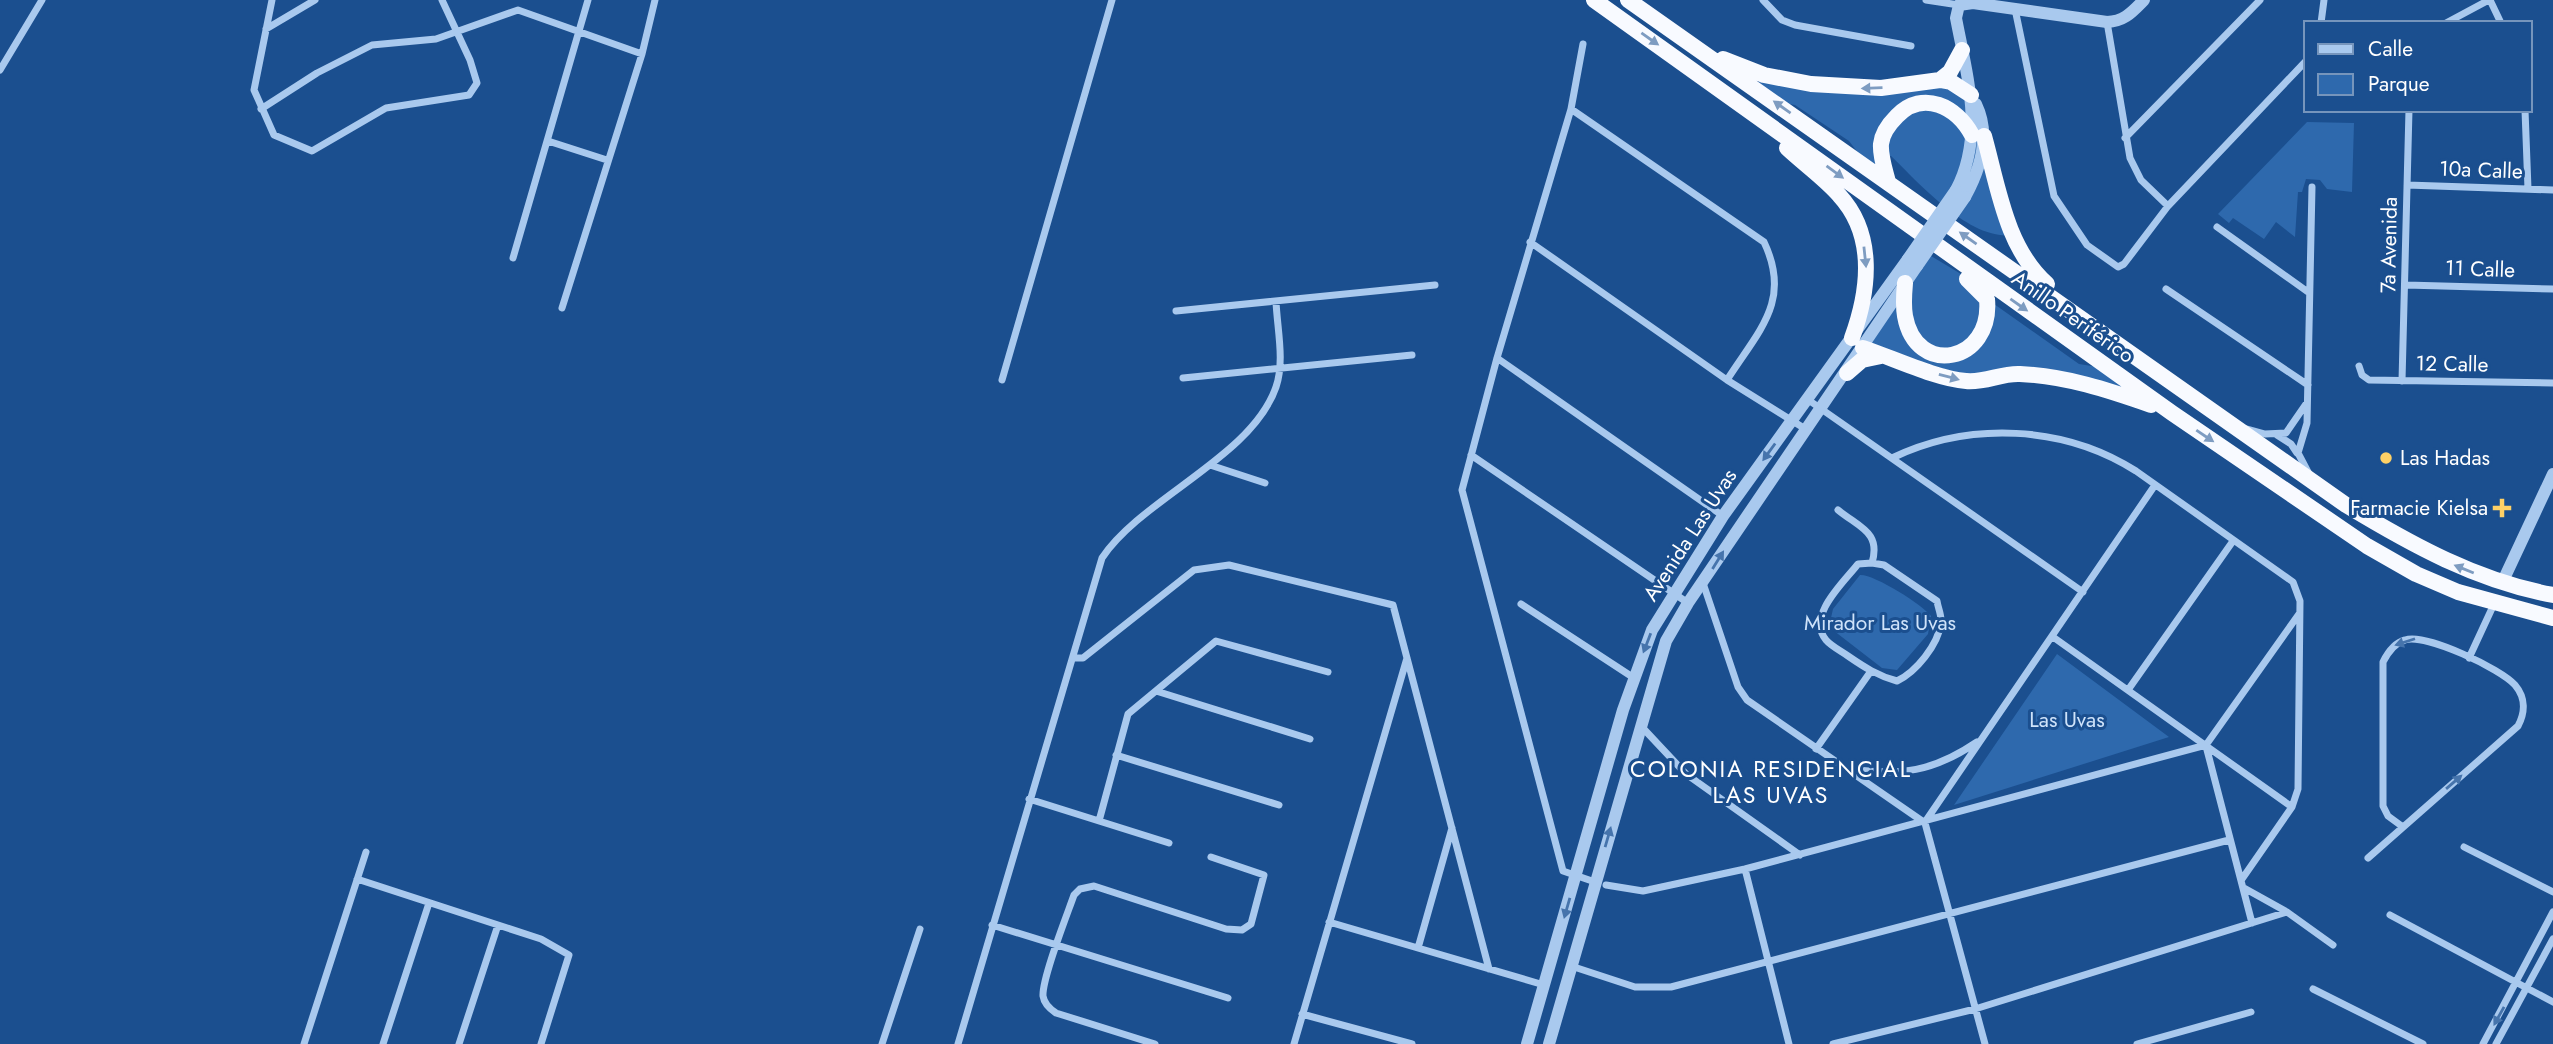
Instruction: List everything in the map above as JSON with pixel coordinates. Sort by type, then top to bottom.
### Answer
[{"type":"highway","name":"Anillo Periférico","points":[[1594,0],[2172,413],[2367,546],[2416,574],[2494,604],[2553,618]]},
{"type":"highway","name":"Anillo Periférico","points":[[1628,0],[2321,488],[2410,543],[2502,583],[2553,596]]},
{"type":"highway","points":[[1697,48],[1763,75],[1811,84],[1881,88],[1940,80],[1951,82],[1970,94]]},
{"type":"highway","points":[[1940,80],[1951,72],[1962,50]]},
{"type":"highway","points":[[1731,97],[1849,206],[1859,227],[1867,265],[1858,343],[1885,356],[1949,379],[1969,382],[2017,374],[2080,382],[2172,413]]},
{"type":"highway","points":[[1888,182],[1881,141],[1889,123],[1905,108],[1920,102],[1937,104],[1952,111],[1978,136],[2018,246],[2035,274],[2084,320]]},
{"type":"highway","points":[[1905,283],[1905,318],[1921,345],[1934,354],[1946,357],[1960,354],[1973,346],[1985,329],[1989,315],[1987,299],[1961,274],[1943,250]]},
{"type":"highway","points":[[1847,373],[1862,360],[1885,356]]},
{"type":"street","points":[[0,70],[42,0]]},
{"type":"street","points":[[272,0],[254,90],[274,135],[312,151],[386,108],[469,95],[477,83],[470,60],[442,0]]},
{"type":"street","points":[[266,29],[315,0]]},
{"type":"street","points":[[513,258],[588,0]]},
{"type":"street","points":[[562,308],[642,54],[655,0]]},
{"type":"street","points":[[1002,380],[1112,0]]},
{"type":"street","points":[[1763,0],[1782,20],[1795,25],[1911,46]]},
{"type":"street","points":[[1926,0],[2015,9],[2043,6],[2107,22],[2120,21],[2129,16],[2144,0]]},
{"type":"street","points":[[2125,138],[2260,0]]},
{"type":"street","points":[[2322,21],[2324,0]]},
{"type":"street","points":[[2450,21],[2490,0],[2500,21]]},
{"type":"street","name":"Avenida Las Uvas","points":[[1549,1044],[1571,966],[1600,884],[1640,724],[1666,641],[1745,517],[1847,373],[1858,343],[1981,161],[1956,18],[1959,5]]},
{"type":"street","points":[[2015,9],[2054,195],[2087,245],[2118,267],[2124,264],[2168,206],[2304,63]]},
{"type":"street","points":[[261,109],[317,73],[372,45],[456,34],[518,10],[642,54]]},
{"type":"street","points":[[2107,22],[2125,138],[2141,180],[2168,206]]},
{"type":"street","points":[[1583,44],[1571,108],[1530,242],[1462,490],[1563,871],[1600,884],[1643,891],[1745,869],[1925,823],[2206,745],[2299,614]]},
{"type":"street","points":[[1571,108],[1764,242],[1773,261],[1777,283],[1772,306],[1727,380]]},
{"type":"street","name":"7a Avenida","points":[[2402,381],[2409,112]]},
{"type":"street","points":[[2525,112],[2528,189]]},
{"type":"street","points":[[548,141],[607,160]]},
{"type":"street","name":"10a Calle","points":[[2407,185],[2553,190]]},
{"type":"street","points":[[2298,453],[2307,423],[2312,187]]},
{"type":"street","points":[[2217,227],[2308,292]]},
{"type":"street","points":[[1530,242],[1727,380],[1807,430]]},
{"type":"street","name":"Avenida Las Uvas","points":[[1527,1044],[1634,678],[1652,631],[1673,592],[1723,516],[1807,400],[1858,343],[1905,283],[1910,264]]},
{"type":"street","points":[[1176,311],[1435,285]]},
{"type":"street","name":"11 Calle","points":[[2406,285],[2553,289]]},
{"type":"street","points":[[2166,289],[2308,385]]},
{"type":"street","points":[[958,1044],[1102,558],[1114,541],[1210,465],[1255,421],[1276,386],[1280,369],[1276,301]]},
{"type":"street","points":[[1183,378],[1412,355]]},
{"type":"street","points":[[1497,358],[1723,516]]},
{"type":"street","name":"12 Calle","points":[[2359,366],[2362,375],[2369,380],[2553,383]]},
{"type":"street","points":[[1807,400],[2083,592]]},
{"type":"street","points":[[2277,435],[2291,429],[2308,400]]},
{"type":"street","points":[[2224,420],[2277,435],[2291,444],[2321,488]]},
{"type":"street","points":[[1892,458],[1922,444],[1953,438],[2014,433],[2076,443],[2120,461],[2293,582],[2300,600],[2298,789],[2292,807],[2242,879]]},
{"type":"street","points":[[1471,455],[1688,603]]},
{"type":"street","points":[[1210,465],[1265,483]]},
{"type":"street","points":[[2502,583],[2552,477]]},
{"type":"street","points":[[1925,823],[2155,485]]},
{"type":"street","points":[[1838,510],[1873,538],[1876,545],[1872,563]]},
{"type":"street","points":[[2128,690],[2233,541]]},
{"type":"street","points":[[1872,563],[1884,565],[1937,601],[1941,621],[1938,636],[1908,676],[1897,681],[1871,671],[1826,641],[1820,630],[1821,617],[1827,604],[1850,574],[1858,565],[1872,563]]},
{"type":"street","points":[[1073,658],[1083,658],[1194,570],[1217,565],[1393,605],[1489,969]]},
{"type":"street","points":[[1703,583],[1738,687],[1747,700],[1925,823],[1985,1044]]},
{"type":"street","points":[[1521,604],[1634,678]]},
{"type":"street","points":[[2469,658],[2494,604]]},
{"type":"street","points":[[2053,637],[2292,807]]},
{"type":"street","points":[[2368,858],[2518,726],[2523,717],[2523,700],[2514,684],[2469,658],[2424,640],[2407,639],[2393,647],[2383,662],[2383,806],[2388,816],[2403,827]]},
{"type":"street","points":[[1099,821],[1128,714],[1216,641],[1328,672]]},
{"type":"street","points":[[1294,1044],[1407,657]]},
{"type":"street","points":[[1816,749],[1871,671]]},
{"type":"street","points":[[1156,691],[1310,739]]},
{"type":"street","points":[[1640,724],[1686,774],[1800,855]]},
{"type":"street","points":[[1845,769],[1885,774],[1926,769],[1955,757],[1982,739]]},
{"type":"street","points":[[2206,745],[2252,923]]},
{"type":"street","points":[[1116,755],[1279,805]]},
{"type":"street","points":[[1029,799],[1169,843]]},
{"type":"street","points":[[1418,948],[1452,828]]},
{"type":"street","points":[[1571,966],[1634,987],[1671,987],[2229,840]]},
{"type":"street","points":[[2464,846],[2553,892]]},
{"type":"street","points":[[304,1044],[366,852]]},
{"type":"street","points":[[1155,1044],[1056,1013],[1048,1007],[1043,996],[1057,945],[1074,895],[1080,889],[1094,886],[1226,929],[1242,930],[1251,924],[1264,875],[1211,857]]},
{"type":"street","points":[[1745,869],[1789,1044]]},
{"type":"street","points":[[357,879],[541,939],[569,955],[541,1044]]},
{"type":"street","points":[[2244,888],[2287,912],[2333,945]]},
{"type":"street","points":[[383,1044],[429,903]]},
{"type":"street","points":[[1833,1044],[1976,1009],[2287,912]]},
{"type":"street","points":[[2483,1044],[2553,912]]},
{"type":"street","points":[[2390,915],[2553,1002]]},
{"type":"street","points":[[1329,922],[1544,985]]},
{"type":"street","points":[[459,1044],[498,925]]},
{"type":"street","points":[[992,925],[1228,998]]},
{"type":"street","points":[[882,1044],[920,929]]},
{"type":"street","points":[[2497,1044],[2553,939]]},
{"type":"street","points":[[2313,989],[2423,1044]]},
{"type":"street","points":[[2137,1044],[2251,1012]]},
{"type":"street","points":[[1303,1014],[1412,1044]]},
{"type":"green space","points":[[1764,75],[1962,87],[2013,235],[1980,229],[1963,220],[1931,195],[1891,156],[1882,158],[1871,170],[1849,141],[1795,105],[1772,101],[1754,88]]},
{"type":"green space","points":[[2307,122],[2354,123],[2352,192],[2327,189],[2320,180],[2306,179],[2302,192],[2298,192],[2295,237],[2276,222],[2264,239],[2233,218],[2229,223],[2218,214]]},
{"type":"green space","points":[[1926,253],[1961,274],[1987,299],[2079,364],[2110,369],[2132,384],[2124,395],[2080,382],[1987,380],[1863,348]]},
{"type":"green space","name":"Mirador Las Uvas","points":[[1860,575],[1876,579],[1898,591],[1931,616],[1928,634],[1897,670],[1882,668],[1829,627],[1833,609]]},
{"type":"green space","name":"Las Uvas","points":[[2057,654],[2169,737],[1954,805]]},
{"type":"place","name":"Las Hadas","points":[[2386,458]]},
{"type":"place","name":"Farmacie Kielsa","points":[[2502,508]]},
{"type":"district","name":"COLONIA RESIDENCIAL LAS UVAS","points":[[1771,782]]}]
